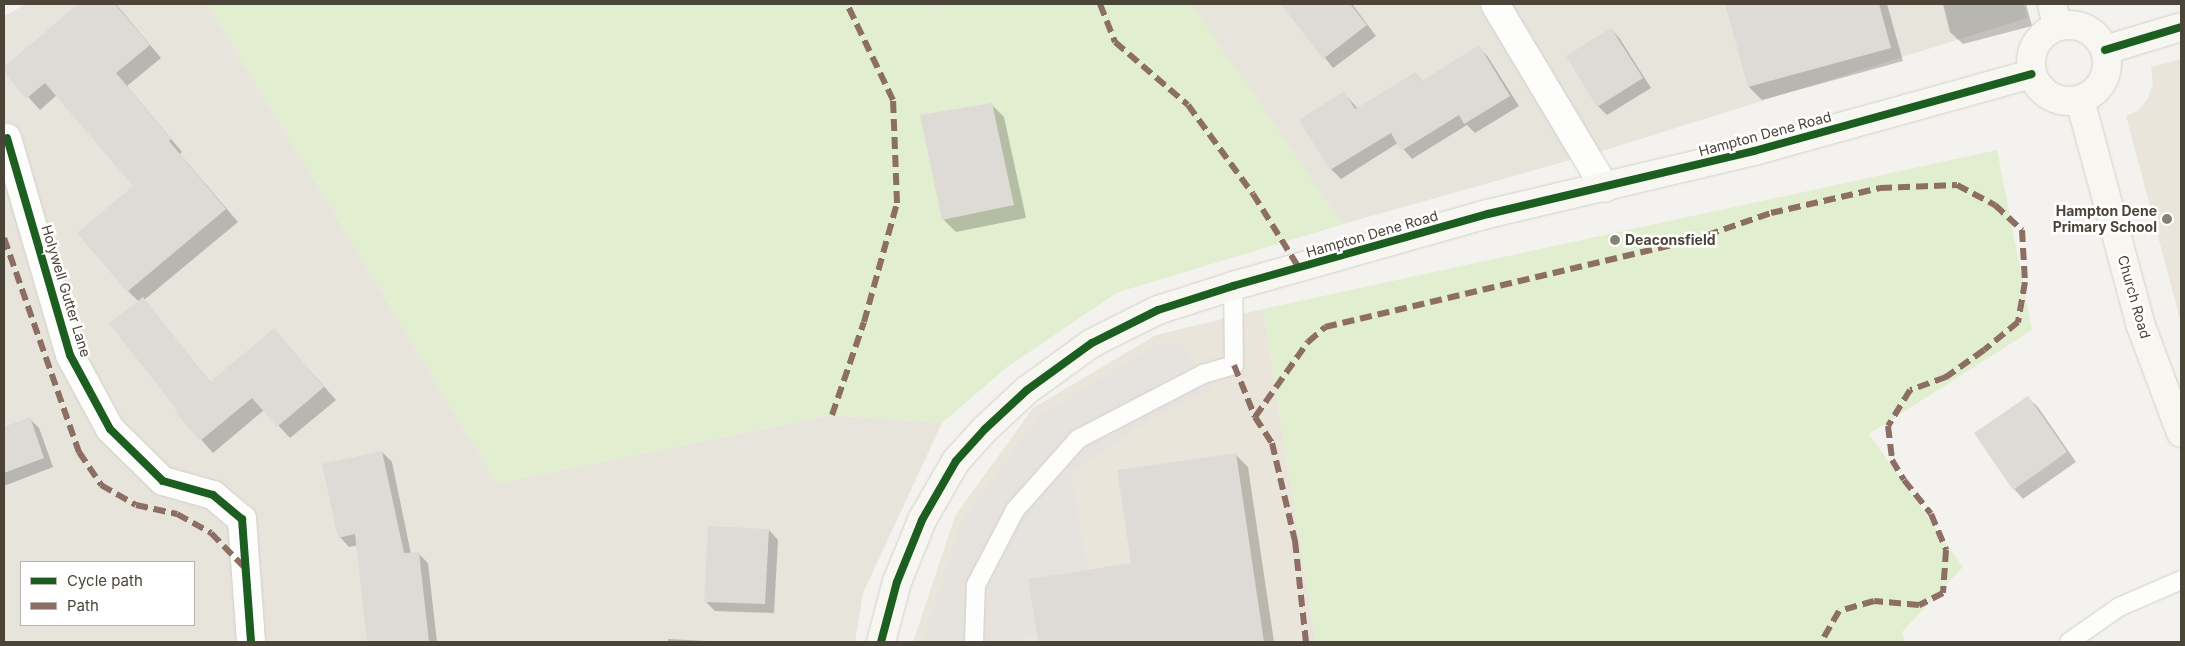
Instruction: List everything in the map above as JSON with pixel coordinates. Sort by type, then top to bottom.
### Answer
[{"type":"street","points":[[1495,4],[1605,188]]},
{"type":"street","points":[[2055,15],[2072,25],[2086,28],[2098,38],[2105,50],[2107,68],[2101,84],[2092,94],[2080,100],[2065,101],[2050,97],[2039,87],[2032,74],[2031,59],[2035,45],[2055,15]]},
{"type":"street","points":[[2105,50],[2181,27]]},
{"type":"street","name":"Hampton Dene Road","points":[[881,642],[897,582],[922,520],[956,461],[1027,390],[1092,343],[1158,310],[1233,286],[1488,214],[1605,188],[1754,151],[2032,74]]},
{"type":"street","name":"Church Road","points":[[2080,100],[2141,326],[2181,433]]},
{"type":"street","name":"Holywell Gutter Lane","points":[[7,138],[70,355],[110,428],[163,481],[213,495],[242,519],[251,642]]},
{"type":"lane","points":[[974,642],[976,585],[1015,510],[1078,439],[1203,374],[1234,364],[1233,286]]},
{"type":"lane","points":[[2069,642],[2119,607],[2181,580]]},
{"type":"shaded area","points":[[26,4],[208,4],[497,483],[832,415],[942,423],[863,593],[855,642],[4,642],[4,16]]},
{"type":"shaded area","points":[[927,4],[2024,4],[2027,18],[1599,152],[1343,224],[1118,292]]},
{"type":"shaded area","name":"Hampton Dene Primary School","points":[[2181,59],[2181,323],[2126,116],[2138,111],[2147,100],[2153,84],[2151,67]]},
{"type":"shaded area","points":[[1263,309],[1316,642],[913,642],[955,516],[1033,408],[1156,335]]},
{"type":"shaded area","points":[[1181,343],[1203,374],[1211,390],[1144,424],[1071,473],[1088,570],[1028,579],[1036,634],[1026,636],[1027,642],[922,642],[962,521],[1040,416],[1157,344]]},
{"type":"green space","points":[[208,4],[927,4],[1034,166],[928,4],[1191,4],[1343,224],[1118,292],[1007,367],[942,423],[832,415],[497,483]]},
{"type":"green space","points":[[1997,150],[2032,330],[1869,434],[1963,567],[1902,632],[1905,642],[1316,642],[1263,309]]},
{"type":"building","points":[[78,4],[115,4],[150,45],[116,73],[171,139],[169,141],[226,209],[127,292],[77,233],[133,186],[45,83],[26,99],[4,72],[4,67]]},
{"type":"building","points":[[1281,4],[1350,4],[1367,25],[1323,59]]},
{"type":"building","points":[[1725,4],[1879,4],[1891,48],[1748,87]]},
{"type":"building","points":[[1611,28],[1643,78],[1597,107],[1566,56]]},
{"type":"building","points":[[1479,45],[1510,96],[1464,124],[1459,115],[1401,151],[1391,133],[1330,170],[1299,120],[1344,91],[1355,109],[1416,72],[1422,81]]},
{"type":"building","points":[[992,103],[1014,205],[942,220],[920,115]]},
{"type":"building","points":[[143,297],[210,382],[274,328],[324,387],[277,427],[252,398],[200,441],[175,412],[177,410],[109,323]]},
{"type":"building","points":[[2028,396],[2067,452],[2013,490],[1974,433]]},
{"type":"building","points":[[30,417],[44,458],[4,473],[4,427]]},
{"type":"building","points":[[382,451],[404,553],[419,552],[429,642],[367,642],[355,534],[338,538],[322,464]]},
{"type":"building","points":[[1236,453],[1264,642],[1038,642],[1028,579],[1131,563],[1117,470]]},
{"type":"building","points":[[708,526],[769,529],[765,604],[704,602]]},
{"type":"marked path","points":[[832,415],[864,322],[897,203],[893,100],[847,4]]},
{"type":"marked path","points":[[1100,4],[1115,42],[1188,105],[1253,194],[1299,268]]},
{"type":"marked path","points":[[1255,417],[1308,342],[1325,327],[1690,241],[1771,213],[1880,188],[1957,185],[1995,205],[2022,230],[2025,282],[2018,322],[1984,350],[1946,377],[1910,390],[1888,426],[1892,460],[1904,480],[1931,514],[1946,550],[1943,593],[1919,605],[1874,601],[1839,611],[1821,642]]},
{"type":"marked path","points":[[4,238],[79,452],[101,485],[136,505],[177,514],[211,533],[245,568]]},
{"type":"marked path","points":[[1234,365],[1255,417],[1272,443],[1295,541],[1306,642]]},
{"type":"cycle path","points":[[2105,50],[2181,27]]},
{"type":"cycle path","points":[[881,642],[897,582],[922,520],[956,461],[985,429],[1027,390],[1092,343],[1158,310],[1233,286],[1488,214],[1754,151],[2032,74]]},
{"type":"cycle path","points":[[7,138],[70,355],[110,429],[163,481],[213,495],[242,519],[251,642]]},
{"type":"place","name":"Hampton Dene Primary School","points":[[2167,219]]},
{"type":"place","name":"Deaconsfield","points":[[1615,240]]}]
